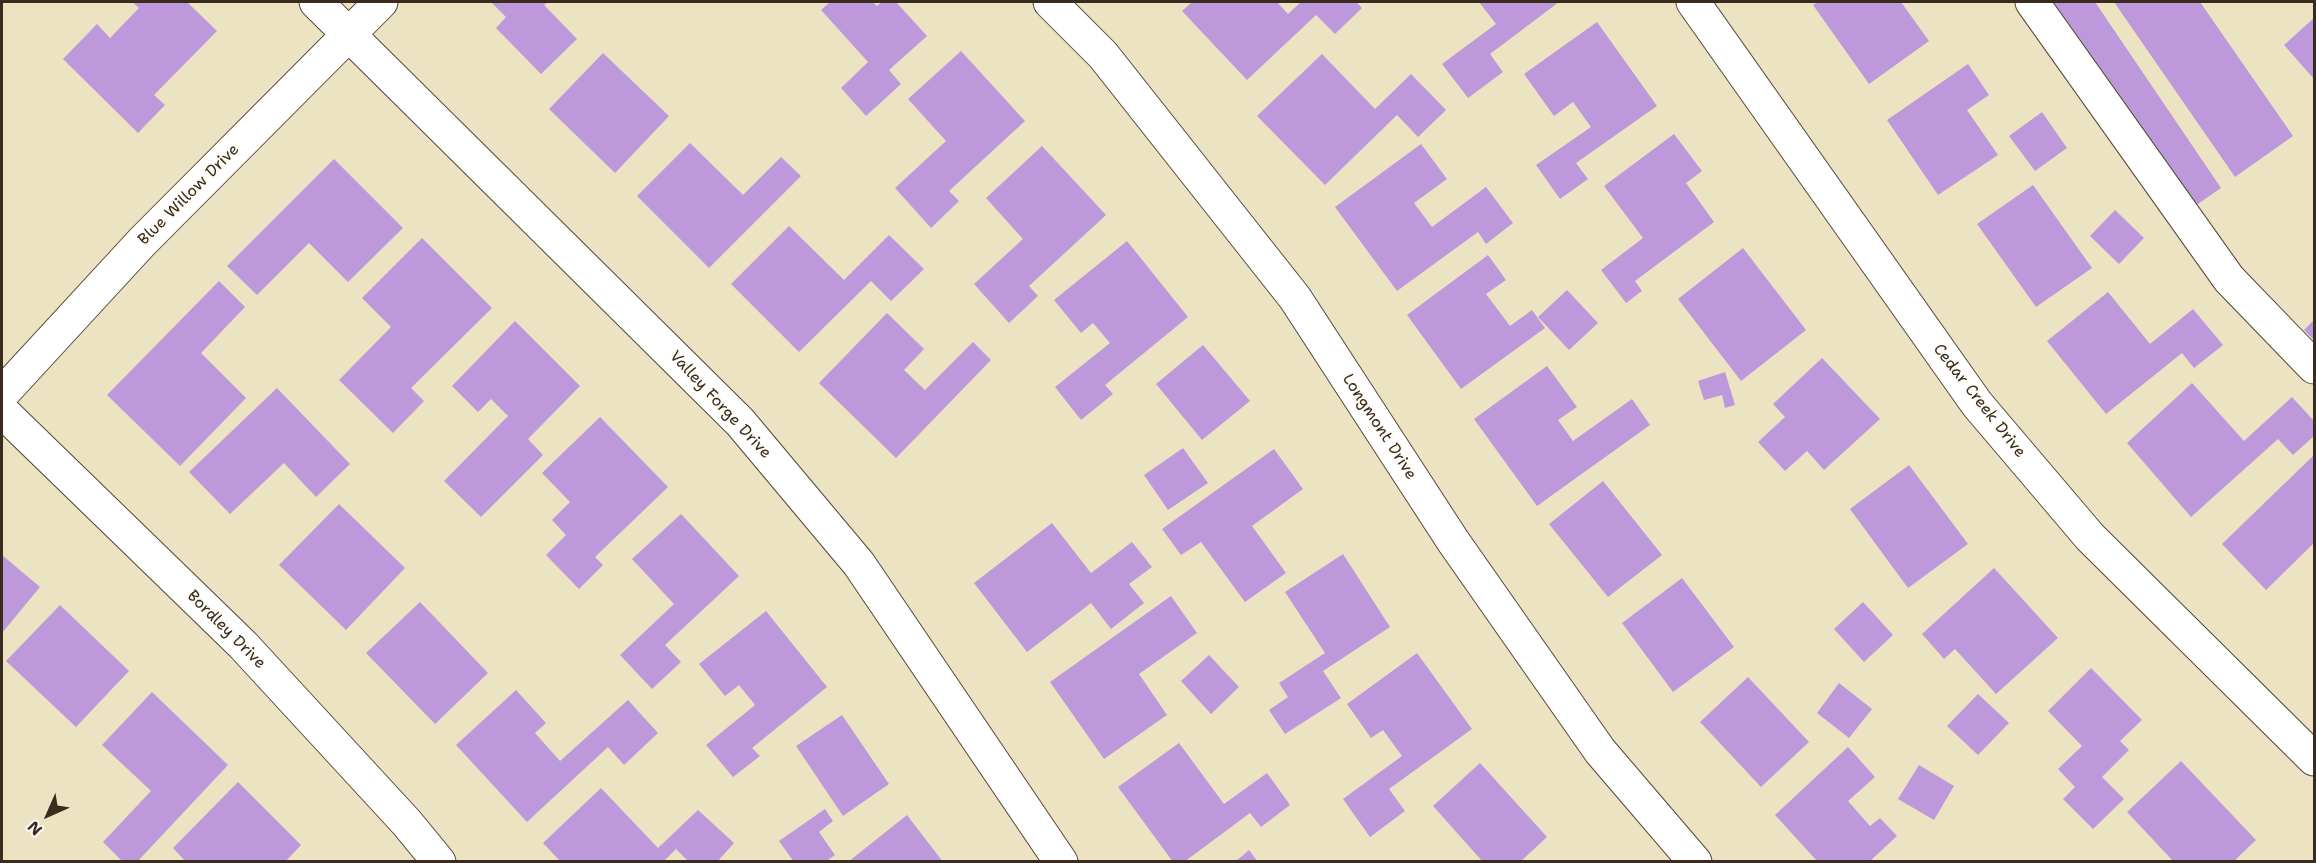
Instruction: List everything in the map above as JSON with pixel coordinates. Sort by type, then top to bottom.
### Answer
[{"type":"street","name":"Valley Forge Drive","points":[[316,2],[740,422],[859,564],[1061,861]]},
{"type":"street","name":"Blue Willow Drive","points":[[2,394],[142,242],[381,2]]},
{"type":"street","name":"Longmont Drive","points":[[1050,2],[1103,55],[1295,298],[1453,541],[1600,751],[1695,861]]},
{"type":"street","name":"Cedar Creek Drive","points":[[1694,2],[1977,404],[2090,537],[2314,759]]},
{"type":"street","points":[[2032,2],[2229,279],[2314,367]]},
{"type":"street","name":"Bordley Drive","points":[[2,411],[243,645],[407,823],[439,861]]},
{"type":"building","points":[[132,2],[187,2],[217,31],[154,95],[165,105],[138,133],[63,59],[97,24],[110,38],[139,8]]},
{"type":"building","points":[[491,2],[548,2],[544,5],[577,39],[541,74],[496,28],[506,17]]},
{"type":"building","points":[[830,2],[872,2],[877,6],[882,2],[896,2],[927,36],[889,70],[901,84],[866,116],[841,88],[868,62],[821,10]]},
{"type":"building","points":[[1192,2],[1277,2],[1288,14],[1301,2],[1356,2],[1362,8],[1335,34],[1316,15],[1247,80],[1182,11]]},
{"type":"building","points":[[1479,2],[1559,2],[1490,54],[1503,72],[1468,98],[1442,64],[1496,24]]},
{"type":"building","points":[[1818,2],[1901,2],[1929,41],[1869,84],[1813,5]]},
{"type":"building","points":[[2053,2],[2095,2],[2221,188],[2192,208]]},
{"type":"building","points":[[2114,2],[2200,2],[2293,136],[2235,177]]},
{"type":"building","points":[[2314,18],[2314,79],[2284,45]]},
{"type":"building","points":[[1597,22],[1657,106],[1576,163],[1588,179],[1560,199],[1536,165],[1591,127],[1573,102],[1554,116],[1524,74]]},
{"type":"building","points":[[961,51],[1025,121],[949,191],[959,201],[931,228],[895,188],[946,141],[908,99]]},
{"type":"building","points":[[603,53],[669,116],[615,173],[549,109]]},
{"type":"building","points":[[1322,54],[1375,109],[1411,74],[1446,110],[1418,137],[1397,115],[1325,185],[1257,116]]},
{"type":"building","points":[[1968,64],[1989,95],[1967,110],[1998,155],[1938,195],[1887,120]]},
{"type":"building","points":[[2042,112],[2067,148],[2035,171],[2009,136]]},
{"type":"building","points":[[1674,134],[1702,171],[1686,183],[1714,222],[1635,281],[1642,291],[1626,303],[1601,270],[1643,238],[1604,186]]},
{"type":"building","points":[[690,143],[743,195],[781,157],[801,176],[709,268],[637,196]]},
{"type":"building","points":[[1421,144],[1447,179],[1414,203],[1432,227],[1486,187],[1513,223],[1486,244],[1478,232],[1397,291],[1335,207]]},
{"type":"building","points":[[1042,146],[1106,215],[1029,286],[1038,296],[1009,323],[974,284],[1023,239],[986,198]]},
{"type":"building","points":[[334,159],[403,228],[348,282],[309,243],[257,295],[227,266]]},
{"type":"building","points":[[2033,185],[2092,268],[2036,307],[1977,224]]},
{"type":"building","points":[[2115,210],[2144,238],[2119,264],[2090,236]]},
{"type":"building","points":[[789,226],[844,280],[889,235],[924,269],[891,301],[871,281],[799,352],[731,284]]},
{"type":"building","points":[[422,238],[492,308],[411,388],[424,401],[393,433],[339,380],[391,327],[362,298]]},
{"type":"building","points":[[1127,241],[1188,317],[1105,385],[1113,394],[1081,420],[1055,387],[1110,343],[1093,323],[1081,333],[1054,300]]},
{"type":"building","points":[[1743,248],[1806,330],[1741,381],[1678,299]]},
{"type":"building","points":[[1488,255],[1506,280],[1486,294],[1510,326],[1532,310],[1545,328],[1461,389],[1407,315]]},
{"type":"building","points":[[219,281],[245,307],[201,353],[246,398],[180,466],[107,395]]},
{"type":"building","points":[[1567,290],[1598,323],[1569,350],[1538,317]]},
{"type":"building","points":[[2108,292],[2150,344],[2193,309],[2223,345],[2194,368],[2182,353],[2106,414],[2047,341]]},
{"type":"building","points":[[887,313],[924,349],[904,370],[925,390],[973,342],[991,360],[896,458],[819,383]]},
{"type":"building","points":[[2314,320],[2314,340],[2304,330]]},
{"type":"building","points":[[515,321],[580,386],[528,439],[543,455],[481,517],[444,481],[508,416],[491,399],[478,412],[452,386]]},
{"type":"building","points":[[1203,345],[1250,401],[1202,440],[1156,384]]},
{"type":"building","points":[[1822,358],[1880,419],[1824,470],[1807,451],[1785,471],[1758,442],[1785,417],[1773,404]]},
{"type":"building","points":[[1547,366],[1577,407],[1558,420],[1573,441],[1632,399],[1650,425],[1537,506],[1474,419]]},
{"type":"building","points":[[1725,372],[1735,405],[1725,408],[1722,395],[1704,400],[1698,381]]},
{"type":"building","points":[[2192,383],[2244,441],[2292,397],[2314,421],[2314,436],[2293,455],[2278,439],[2191,517],[2127,443]]},
{"type":"building","points":[[277,388],[350,464],[316,497],[284,463],[230,514],[189,472]]},
{"type":"building","points":[[600,417],[668,487],[595,557],[603,565],[579,589],[546,555],[566,535],[552,520],[570,502],[542,473]]},
{"type":"building","points":[[1183,448],[1208,483],[1168,510],[1144,475]]},
{"type":"building","points":[[1274,449],[1303,489],[1252,526],[1286,573],[1245,602],[1201,542],[1181,555],[1162,529]]},
{"type":"building","points":[[2314,455],[2314,543],[2266,590],[2222,544]]},
{"type":"building","points":[[1909,465],[1968,544],[1908,588],[1850,509]]},
{"type":"building","points":[[1603,481],[1662,555],[1608,597],[1549,524]]},
{"type":"building","points":[[339,504],[405,568],[346,630],[279,565]]},
{"type":"building","points":[[681,514],[739,576],[665,645],[681,662],[652,689],[620,655],[674,604],[632,559]]},
{"type":"building","points":[[1052,523],[1091,573],[1132,542],[1152,567],[1129,584],[1144,603],[1111,629],[1091,603],[1027,652],[974,583]]},
{"type":"building","points":[[1343,554],[1390,627],[1323,671],[1341,698],[1285,734],[1269,710],[1288,697],[1279,683],[1325,653],[1285,592]]},
{"type":"building","points":[[2,555],[40,587],[2,633]]},
{"type":"building","points":[[1994,568],[2058,638],[1996,694],[1955,649],[1944,659],[1922,634]]},
{"type":"building","points":[[1682,578],[1734,647],[1673,692],[1622,623]]},
{"type":"building","points":[[1171,596],[1197,633],[1139,674],[1167,715],[1104,759],[1050,682]]},
{"type":"building","points":[[420,602],[488,673],[435,724],[366,653]]},
{"type":"building","points":[[1863,602],[1893,635],[1864,662],[1834,629]]},
{"type":"building","points":[[60,605],[129,671],[76,727],[6,661]]},
{"type":"building","points":[[766,611],[827,687],[752,748],[760,756],[733,777],[706,745],[755,705],[739,685],[725,696],[699,664]]},
{"type":"building","points":[[1417,653],[1472,729],[1389,789],[1405,811],[1370,837],[1343,799],[1402,756],[1383,730],[1371,738],[1347,704]]},
{"type":"building","points":[[1209,655],[1239,687],[1211,714],[1181,681]]},
{"type":"building","points":[[2091,668],[2142,720],[2120,741],[2129,750],[2102,777],[2124,799],[2093,829],[2063,799],[2075,787],[2058,769],[2082,746],[2048,711]]},
{"type":"building","points":[[1748,677],[1809,742],[1761,787],[1700,722]]},
{"type":"building","points":[[1839,683],[1872,709],[1849,738],[1817,713]]},
{"type":"building","points":[[516,690],[546,723],[535,733],[560,761],[628,700],[658,733],[624,765],[608,747],[527,822],[456,745]]},
{"type":"building","points":[[152,692],[228,765],[137,862],[123,862],[103,842],[151,791],[102,745]]},
{"type":"building","points":[[1978,694],[2009,723],[1978,755],[1947,726]]},
{"type":"building","points":[[842,715],[889,784],[843,816],[796,746]]},
{"type":"building","points":[[1179,743],[1224,804],[1267,773],[1290,805],[1261,827],[1250,813],[1184,862],[1173,862],[1118,787]]},
{"type":"building","points":[[1848,747],[1875,777],[1848,801],[1870,826],[1880,818],[1897,836],[1869,862],[1818,862],[1775,815]]},
{"type":"building","points":[[2181,761],[2256,840],[2233,862],[2174,862],[2127,812]]},
{"type":"building","points":[[1480,763],[1547,837],[1520,862],[1483,862],[1433,806]]},
{"type":"building","points":[[1919,765],[1954,786],[1934,820],[1898,799]]},
{"type":"building","points":[[238,782],[301,845],[285,862],[186,862],[173,848]]},
{"type":"building","points":[[601,788],[658,848],[698,810],[734,843],[717,862],[689,862],[676,849],[663,862],[561,862],[543,843]]},
{"type":"building","points":[[825,809],[833,821],[819,832],[835,855],[825,862],[794,862],[779,841]]},
{"type":"building","points":[[907,815],[943,862],[848,862]]},
{"type":"building","points":[[1249,850],[1258,862],[1235,862]]}]
